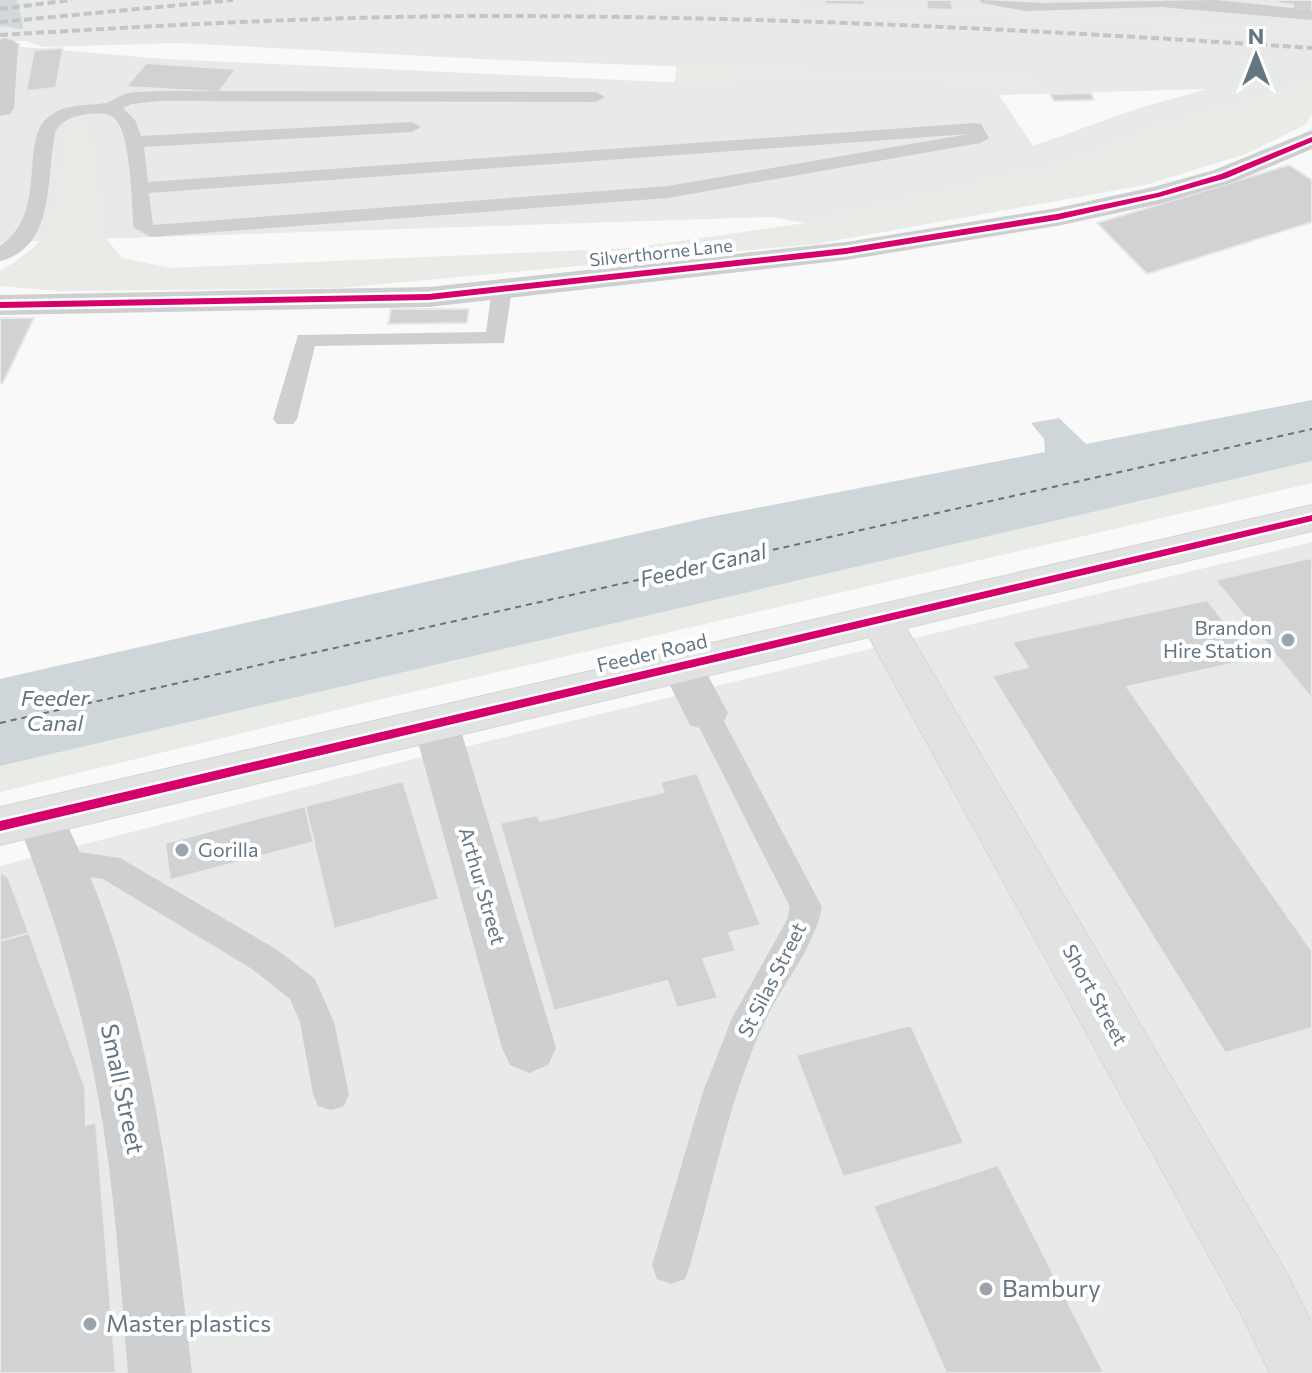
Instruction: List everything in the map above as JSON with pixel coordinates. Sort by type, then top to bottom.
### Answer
[{"type":"street","points":[[0,108],[5,46]]},
{"type":"street","name":"Silverthorne Lane","points":[[0,305],[429,297],[846,251],[1057,217],[1159,195],[1224,176],[1312,139]]},
{"type":"street","name":"Feeder Road","points":[[33,834],[436,724],[1312,518]]},
{"type":"street","name":"Short Street","points":[[880,619],[1249,1267],[1304,1373]]},
{"type":"street","name":"St Silas Street","points":[[682,666],[706,713]]},
{"type":"street","name":"Arthur Street","points":[[436,724],[529,1048]]},
{"type":"street","name":"Small Street","points":[[33,834],[112,1033],[138,1166],[160,1373]]},
{"type":"lane","points":[[987,0],[1004,4],[1084,7],[1144,2],[1312,15]]},
{"type":"lane","points":[[108,109],[128,99],[159,96],[596,97]]},
{"type":"lane","points":[[0,255],[13,248],[29,231],[38,210],[47,130],[55,119],[83,109],[108,109],[125,116],[133,128],[144,228],[167,231],[668,192],[980,138],[975,128],[140,188]]},
{"type":"lane","points":[[135,142],[412,127]]},
{"type":"lane","points":[[285,419],[306,340],[496,338],[502,289]]},
{"type":"lane","name":"St Silas Street","points":[[671,1265],[721,1092],[749,1018],[803,922],[806,907],[706,713]]},
{"type":"lane","points":[[33,834],[109,867],[264,959],[303,989],[317,1022],[331,1094]]},
{"type":"shaded area","points":[[0,0],[1312,0],[1312,86],[1300,86],[1155,128],[1069,163],[805,223],[772,217],[4,242],[0,246],[0,45],[165,59],[730,85],[731,74],[1035,84],[1035,79],[500,60],[178,43],[43,47],[26,41],[0,42]],"holes":[[[1207,89],[1139,108],[1033,146],[999,95]]]},
{"type":"shaded area","points":[[582,0],[995,12],[1021,10],[1312,30],[1312,37],[1055,19],[599,6]]},
{"type":"shaded area","points":[[677,66],[1035,78],[1035,85],[732,74],[730,85],[674,83]]},
{"type":"shaded area","points":[[1301,86],[1312,86],[1312,114],[1305,125],[1243,155],[1145,185],[816,244],[339,288],[58,291],[0,286],[0,271],[33,248],[44,236],[61,179],[64,128],[72,123],[87,123],[104,236],[122,258],[171,268],[632,248],[805,223],[1069,163],[1155,128]]},
{"type":"shaded area","points":[[1312,461],[1312,483],[378,700],[0,792],[0,766]]},
{"type":"shaded area","points":[[1312,542],[1312,1373],[0,1373],[0,866],[402,762]]},
{"type":"water","name":"Feeder Canal","points":[[1312,400],[1312,461],[0,766],[0,679],[710,517],[1045,452],[1044,439],[1031,423],[1059,418],[1086,444]]},
{"type":"building","points":[[825,0],[864,0],[865,5],[825,4]]},
{"type":"building","points":[[926,0],[951,0],[953,10],[928,9]]},
{"type":"building","points":[[1279,0],[1312,0],[1312,11],[1293,9],[1293,5],[1278,3]]},
{"type":"building","points":[[63,48],[56,88],[26,91],[34,50]]},
{"type":"building","points":[[146,63],[236,69],[219,92],[126,87]]},
{"type":"building","points":[[1091,93],[1094,100],[1054,101],[1050,94]]},
{"type":"building","points":[[1289,165],[1312,180],[1312,222],[1147,274],[1097,223]]},
{"type":"building","points":[[391,309],[469,309],[467,323],[388,324]]},
{"type":"building","points":[[0,318],[34,318],[3,383],[0,383]]},
{"type":"building","name":"Brandon Hire Station","points":[[1312,560],[1312,699],[1215,580]]},
{"type":"building","points":[[1207,600],[1254,659],[1127,687],[1312,951],[1312,1028],[1225,1053],[992,676],[1028,667],[1012,642]]},
{"type":"building","points":[[697,773],[761,925],[729,933],[736,951],[703,959],[718,998],[677,1008],[667,981],[554,1011],[500,823],[537,815],[540,821],[664,792],[660,782]]},
{"type":"building","points":[[403,781],[439,899],[334,929],[305,806]]},
{"type":"building","points":[[305,806],[314,842],[170,880],[165,843]]},
{"type":"building","points":[[0,872],[8,877],[29,933],[0,941]]},
{"type":"building","points":[[29,933],[85,1087],[86,1125],[96,1122],[116,1373],[0,1373],[0,941]]},
{"type":"building","points":[[911,1025],[964,1143],[843,1177],[796,1055]]},
{"type":"building","name":"Bambury","points":[[998,1165],[1104,1373],[946,1373],[873,1206]]},
{"type":"ferry route","points":[[0,723],[1312,429]]},
{"type":"tunnel","points":[[2,0],[9,24],[5,46]]},
{"type":"railway","points":[[0,9],[72,0]]},
{"type":"railway","points":[[0,22],[233,0]]},
{"type":"railway","points":[[0,35],[309,19],[432,16],[699,18],[1108,35],[1312,48]]},
{"type":"cycle path","points":[[0,305],[429,297],[846,251],[1057,217],[1159,195],[1224,176],[1312,139]]},
{"type":"cycle path","points":[[0,826],[1312,518]]},
{"type":"place","name":"Brandon Hire Station","points":[[1288,640]]},
{"type":"place","name":"Gorilla","points":[[182,850]]},
{"type":"place","name":"Bambury","points":[[986,1289]]},
{"type":"place","name":"Master plastics","points":[[90,1324]]}]
